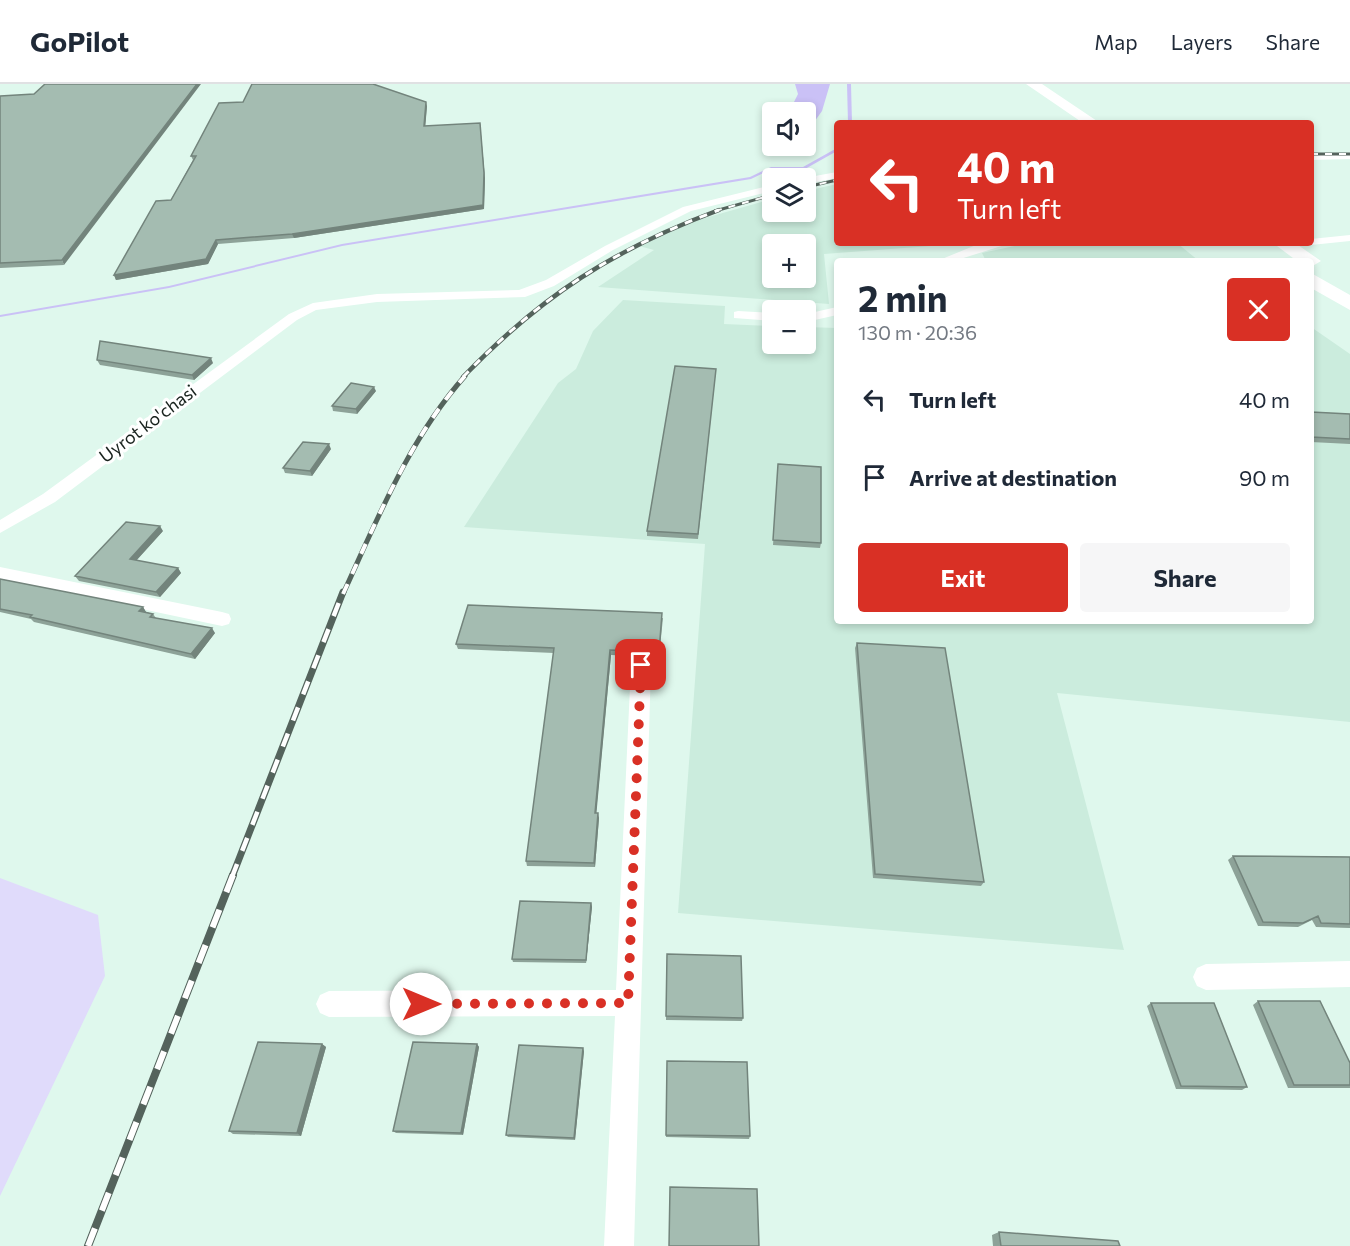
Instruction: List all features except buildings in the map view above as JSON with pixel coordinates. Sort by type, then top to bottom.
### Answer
[{"type":"highway","points":[[1028,87],[1068,120]]},
{"type":"highway","points":[[1028,87],[1088,120]]},
{"type":"highway","points":[[1283,248],[1305,258]]},
{"type":"highway","points":[[1314,263],[1350,285]]},
{"type":"highway","points":[[1314,281],[1350,304]]},
{"type":"street","points":[[1314,157],[1350,156]]},
{"type":"street","points":[[816,179],[834,176]]},
{"type":"street","name":"Uyrot ko'chasi","points":[[0,527],[49,498],[293,317],[313,307],[377,298],[520,294],[550,283],[609,248],[687,209],[762,190]]},
{"type":"street","points":[[1314,242],[1350,238]]},
{"type":"street","points":[[951,258],[983,246]]},
{"type":"street","points":[[816,316],[834,312]]},
{"type":"street","points":[[738,315],[762,316]]},
{"type":"street","points":[[0,573],[222,619]]},
{"type":"street","points":[[619,1246],[641,665]]},
{"type":"street","points":[[1206,977],[1350,974]]},
{"type":"street","points":[[329,1004],[628,1003]]},
{"type":"shaded area","points":[[795,84],[830,84],[822,111],[816,119],[816,102],[794,102],[798,94]]},
{"type":"shaded area","points":[[834,185],[834,246],[931,246],[824,254],[829,304],[816,303],[816,300],[775,300],[598,287],[654,250],[639,246],[698,220],[762,202],[762,222],[816,222],[816,189]]},
{"type":"shaded area","points":[[1014,246],[1181,246],[1195,258],[984,258],[982,253]]},
{"type":"shaded area","points":[[623,300],[725,306],[724,324],[762,326],[762,354],[816,354],[816,327],[834,328],[834,624],[1314,624],[1314,329],[1350,354],[1350,722],[1057,693],[1124,950],[678,913],[705,544],[464,527],[558,383],[576,369],[593,331]]},
{"type":"shaded area","points":[[0,878],[98,915],[105,976],[0,1196]]},
{"type":"waterway","points":[[849,84],[850,120]]},
{"type":"waterway","points":[[0,316],[169,287],[342,245],[751,178],[771,168],[804,168],[834,151]]},
{"type":"railway","points":[[1314,154],[1350,154]]},
{"type":"railway","points":[[816,185],[834,181]]},
{"type":"railway","points":[[715,211],[762,198]]},
{"type":"railway","points":[[463,377],[521,322],[581,278],[646,241],[719,210]]},
{"type":"railway","points":[[343,594],[382,508],[411,453],[445,400],[465,376]]},
{"type":"railway","points":[[232,877],[343,592]]},
{"type":"railway","points":[[88,1246],[233,875]]},
{"type":"route","points":[[421,1004],[628,1003],[641,665]]}]
